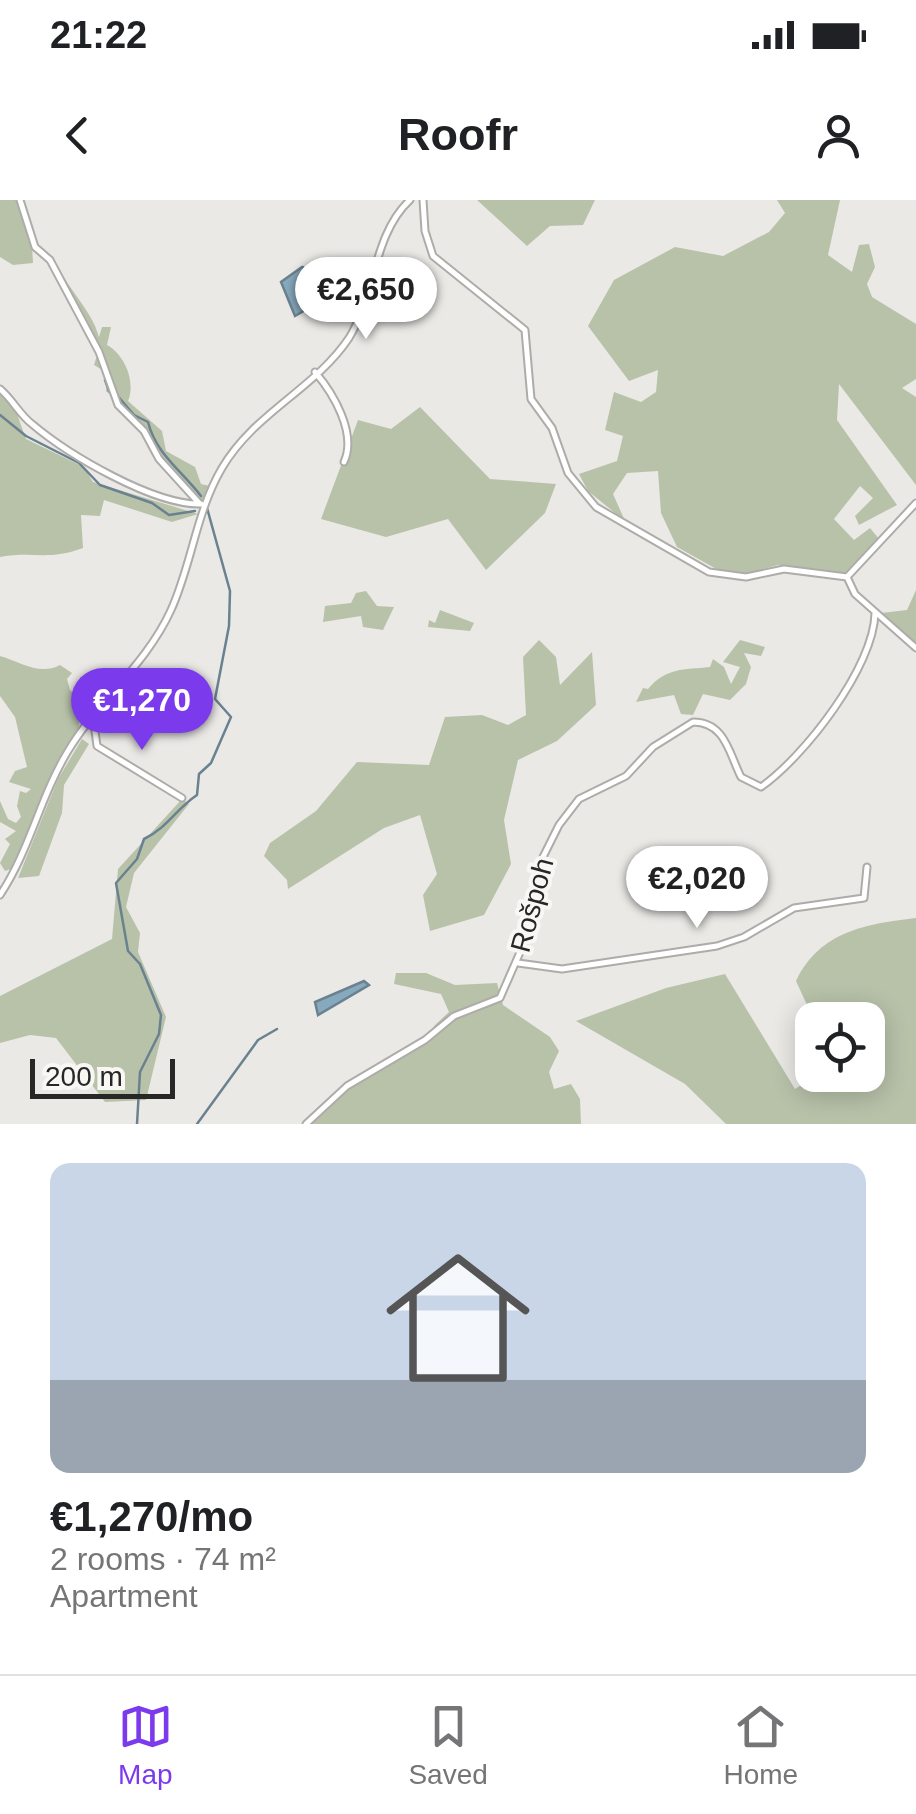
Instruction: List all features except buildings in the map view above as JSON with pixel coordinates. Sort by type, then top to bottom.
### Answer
[{"type":"street","points":[[20,200],[35,247],[50,260],[99,352],[118,404],[144,431],[159,459],[201,504]]},
{"type":"street","points":[[0,895],[21,858],[62,760],[148,651],[170,613],[201,504],[246,434],[316,372],[356,326],[394,221],[410,200]]},
{"type":"street","points":[[423,200],[425,232],[433,256],[525,330],[532,399],[552,428],[568,473],[596,507],[709,572],[746,577],[784,570],[847,577]]},
{"type":"street","points":[[316,372],[350,438],[344,462]]},
{"type":"street","points":[[0,389],[36,428],[128,485],[175,502],[201,504]]},
{"type":"street","points":[[847,577],[916,503]]},
{"type":"street","points":[[847,577],[851,588],[875,613],[916,648]]},
{"type":"street","name":"Rošpoh","points":[[306,1124],[347,1086],[425,1040],[454,1016],[495,1002],[518,963],[538,904],[542,859],[558,825],[579,799],[626,776],[653,747],[693,722],[712,725],[721,732],[741,778],[761,787],[814,738],[860,660],[875,613]]},
{"type":"street","points":[[93,716],[97,746],[182,798]]},
{"type":"street","points":[[518,963],[562,969],[731,942],[784,911],[864,898],[868,868]]},
{"type":"green space","points":[[0,200],[19,200],[31,230],[33,263],[13,265],[0,257]]},
{"type":"green space","points":[[477,200],[595,200],[583,225],[550,226],[527,246]]},
{"type":"green space","points":[[777,200],[840,200],[828,255],[852,272],[859,245],[869,244],[875,267],[867,284],[872,297],[916,324],[916,379],[902,388],[916,397],[916,485],[839,384],[837,420],[897,505],[859,525],[855,516],[873,498],[860,486],[834,519],[854,540],[870,528],[879,539],[847,573],[778,565],[748,573],[720,571],[677,547],[661,513],[658,471],[627,473],[613,494],[625,521],[588,491],[579,474],[617,461],[623,436],[605,430],[614,392],[641,402],[656,392],[658,370],[629,381],[588,326],[614,280],[675,247],[723,256],[769,232],[785,213]]},
{"type":"green space","points":[[58,266],[99,337],[102,327],[111,327],[107,345],[119,355],[127,370],[131,386],[128,401],[162,431],[166,451],[195,467],[201,484],[210,486],[203,502],[156,451],[148,430],[106,391],[109,374],[94,365],[99,349],[56,270]]},
{"type":"green space","points":[[0,393],[13,403],[26,439],[84,467],[93,482],[198,514],[172,522],[104,500],[100,516],[81,515],[83,548],[60,554],[0,557]]},
{"type":"green space","points":[[420,407],[490,479],[556,484],[545,513],[486,570],[448,519],[386,537],[321,519],[358,420],[391,429]]},
{"type":"green space","points":[[916,590],[916,647],[881,613],[907,610]]},
{"type":"green space","points":[[366,591],[377,606],[394,607],[383,630],[363,627],[361,616],[323,622],[325,606],[351,603],[356,593]]},
{"type":"green space","points":[[440,610],[474,623],[470,631],[428,627],[429,620],[435,623]]},
{"type":"green space","points":[[539,640],[556,657],[560,685],[592,652],[596,705],[557,741],[518,760],[504,820],[511,864],[484,915],[430,931],[423,895],[437,874],[420,815],[384,828],[288,889],[287,880],[264,856],[270,843],[316,811],[357,762],[429,765],[445,717],[482,715],[508,725],[526,715],[523,657]]},
{"type":"green space","points":[[740,640],[765,647],[761,656],[744,653],[751,667],[746,684],[730,700],[703,694],[693,715],[681,714],[674,695],[636,702],[643,688],[648,689],[662,677],[676,671],[710,667],[713,659],[724,667],[731,684],[740,667],[723,662]]},
{"type":"green space","points":[[0,656],[37,669],[60,665],[72,673],[67,679],[70,690],[82,700],[79,727],[47,786],[14,868],[5,871],[0,863],[10,844],[5,839],[16,831],[0,822],[0,801],[8,819],[16,823],[21,817],[17,806],[20,791],[26,793],[31,789],[9,782],[15,771],[27,767],[15,717],[0,696]]},
{"type":"green space","points":[[82,739],[89,744],[64,785],[62,813],[39,876],[18,878],[58,779]]},
{"type":"green space","points":[[182,799],[189,804],[134,873],[126,907],[140,933],[138,952],[166,1017],[146,1100],[105,1102],[56,1038],[30,1035],[0,1043],[0,996],[112,939],[118,869]]},
{"type":"green space","points":[[916,918],[916,1124],[726,1124],[685,1084],[576,1021],[666,988],[725,974],[795,1092],[885,1092],[885,1002],[806,1002],[796,981],[806,964],[831,941],[880,923]]},
{"type":"green space","points":[[396,973],[426,973],[455,985],[497,983],[503,1005],[550,1037],[559,1051],[549,1072],[554,1089],[571,1084],[580,1099],[581,1124],[309,1124],[353,1084],[430,1040],[434,1026],[449,1012],[441,994],[394,984]]},
{"type":"water","points":[[302,267],[308,268],[307,309],[295,316],[281,282]]},
{"type":"water","points":[[364,981],[369,985],[318,1015],[315,1002]]},
{"type":"waterway","points":[[105,380],[109,391]]},
{"type":"waterway","points":[[116,394],[134,415],[148,422],[163,453],[201,496]]},
{"type":"waterway","points":[[0,415],[26,436],[79,463],[100,485],[152,503],[169,515],[195,511]]},
{"type":"waterway","points":[[137,1124],[140,1072],[159,1034],[161,1015],[140,964],[128,951],[116,883],[137,859],[144,839],[197,795],[199,774],[211,763],[231,717],[215,699],[229,626],[230,591],[207,508]]},
{"type":"waterway","points":[[197,1124],[258,1040],[277,1029]]}]
